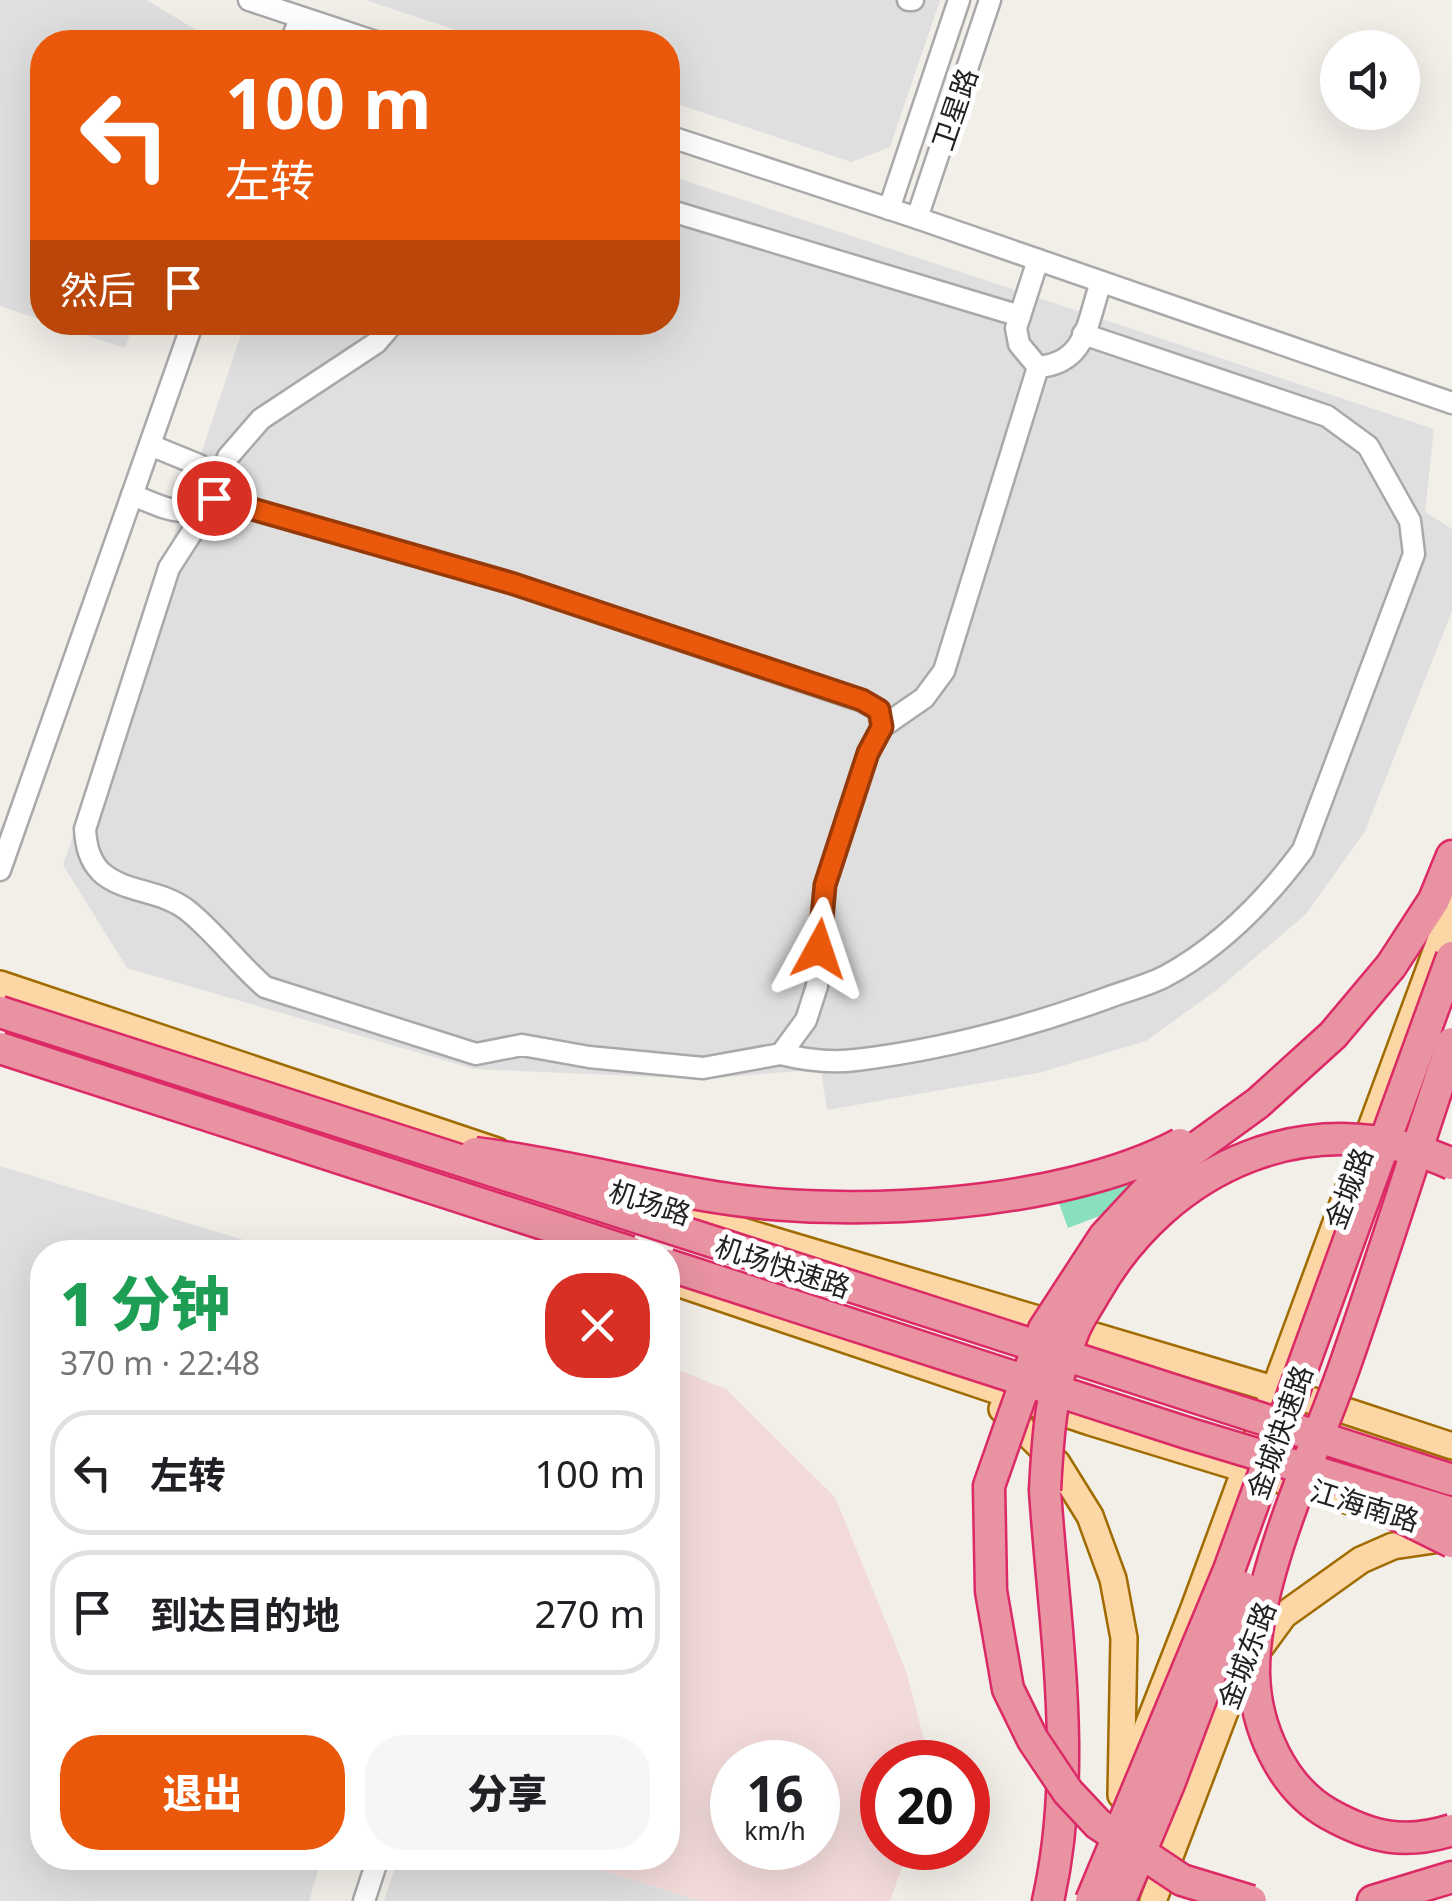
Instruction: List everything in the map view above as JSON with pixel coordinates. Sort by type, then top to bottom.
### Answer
[{"type":"highway","points":[[1251,1901],[1182,1880],[1098,1824],[1068,1792],[1033,1740],[1008,1689],[991,1591],[989,1486],[1044,1330],[1104,1238],[1166,1169],[1258,1102],[1332,1034],[1391,966],[1434,900],[1452,856]]},
{"type":"highway","name":"金城快速路","points":[[1091,1901],[1229,1570],[1452,957]]},
{"type":"highway","name":"机场快速路","points":[[0,1012],[1452,1480]]},
{"type":"highway","name":"金城快速路","points":[[1120,1901],[1176,1766],[1452,1031]]},
{"type":"highway","points":[[1452,1043],[1344,1367],[1283,1534],[1260,1612],[1254,1672],[1260,1719],[1273,1752],[1292,1781],[1320,1809],[1382,1838],[1424,1839],[1452,1830]]},
{"type":"highway","points":[[0,1048],[593,1240]]},
{"type":"highway","points":[[408,1146],[520,1158],[719,1198],[812,1205],[954,1202],[1050,1189],[1149,1160],[1258,1102]]},
{"type":"highway","points":[[1048,1901],[1060,1827],[1064,1740],[1061,1656],[1045,1490],[1050,1406],[1073,1331],[1111,1266],[1160,1208],[1220,1166],[1294,1142],[1373,1139],[1452,1164]]},
{"type":"highway","name":"机场快速路","points":[[680,1269],[1187,1433],[1452,1513]]},
{"type":"highway","points":[[1187,1433],[1357,1496],[1452,1537]]},
{"type":"highway","points":[[1373,1901],[1452,1877]]},
{"type":"main road","name":"金城路","points":[[1244,1468],[1452,908]]},
{"type":"main road","name":"机场路","points":[[0,984],[705,1220],[1340,1409]]},
{"type":"main road","points":[[0,1058],[542,1240]]},
{"type":"main road","points":[[1452,1088],[1340,1409],[1452,1446]]},
{"type":"main road","name":"江海南路","points":[[680,1284],[966,1382],[1278,1478],[1452,1537]]},
{"type":"main road","points":[[966,1382],[999,1406],[1057,1463],[1090,1516],[1113,1579],[1124,1638],[1121,1795]]},
{"type":"main road","name":"金城东路","points":[[1154,1901],[1340,1409]]},
{"type":"main road","points":[[1080,1901],[1244,1468]]},
{"type":"main road","points":[[1236,1680],[1284,1615],[1332,1579],[1393,1546],[1452,1537]]},
{"type":"street","points":[[249,0],[338,30]]},
{"type":"street","name":"卫星路","points":[[890,209],[959,0]]},
{"type":"street","name":"卫星路","points":[[917,218],[990,0]]},
{"type":"street","points":[[296,30],[300,18]]},
{"type":"street","points":[[680,140],[1452,403]]},
{"type":"street","points":[[680,214],[1020,316]]},
{"type":"street","points":[[1038,260],[1016,328],[1019,344],[1038,366]]},
{"type":"street","points":[[1038,366],[1057,365],[1078,348],[1101,282]]},
{"type":"street","points":[[383,335],[261,418],[228,457],[214,498],[169,568],[85,829],[87,849],[99,870],[112,879],[170,899],[188,910],[246,971],[266,986],[476,1054],[522,1045],[589,1057],[703,1068],[780,1054],[805,1060],[853,1061],[962,1041],[1076,1009],[1164,977],[1233,930],[1278,884],[1303,850],[1414,554],[1410,521],[1368,446],[1326,416],[1082,334]]},
{"type":"street","points":[[0,870],[188,335]]},
{"type":"street","points":[[780,1054],[806,1020],[811,1004],[825,885],[868,753],[882,727],[924,698],[944,671],[1038,366]]},
{"type":"street","points":[[150,445],[200,465],[212,474],[214,498]]},
{"type":"street","points":[[132,495],[179,512],[197,511],[214,498]]},
{"type":"street","points":[[214,498],[514,584],[862,700],[879,710],[882,727]]},
{"type":"street","points":[[582,1240],[598,1185]]},
{"type":"street","points":[[364,1901],[374,1870]]},
{"type":"shaded area","points":[[0,0],[147,0],[196,30],[30,30],[30,316],[0,306]]},
{"type":"shaded area","points":[[365,0],[940,0],[890,147],[851,162],[680,105],[680,30],[456,30]]},
{"type":"shaded area","points":[[680,179],[1434,429],[1425,512],[1452,529],[1452,611],[1365,831],[1306,914],[1218,989],[1146,1041],[1038,1073],[827,1110],[821,1069],[704,1079],[474,1069],[127,968],[63,865],[241,335],[680,335]]},
{"type":"shaded area","points":[[85,335],[130,335],[125,348]]},
{"type":"shaded area","points":[[0,1166],[244,1240],[30,1240],[30,1870],[318,1870],[309,1901],[0,1901]]},
{"type":"shaded area","points":[[680,1371],[726,1389],[835,1497],[906,1671],[924,1740],[860,1740],[860,1870],[901,1870],[890,1901],[701,1901],[602,1870],[680,1870]]},
{"type":"shaded area","points":[[394,1870],[602,1870],[701,1901],[384,1901]]},
{"type":"green space","points":[[1139,1146],[1157,1194],[1068,1228],[1050,1179]]},
{"type":"route","points":[[214,498],[514,584],[862,700],[879,710],[882,727],[868,753],[825,885],[819,949]]}]
